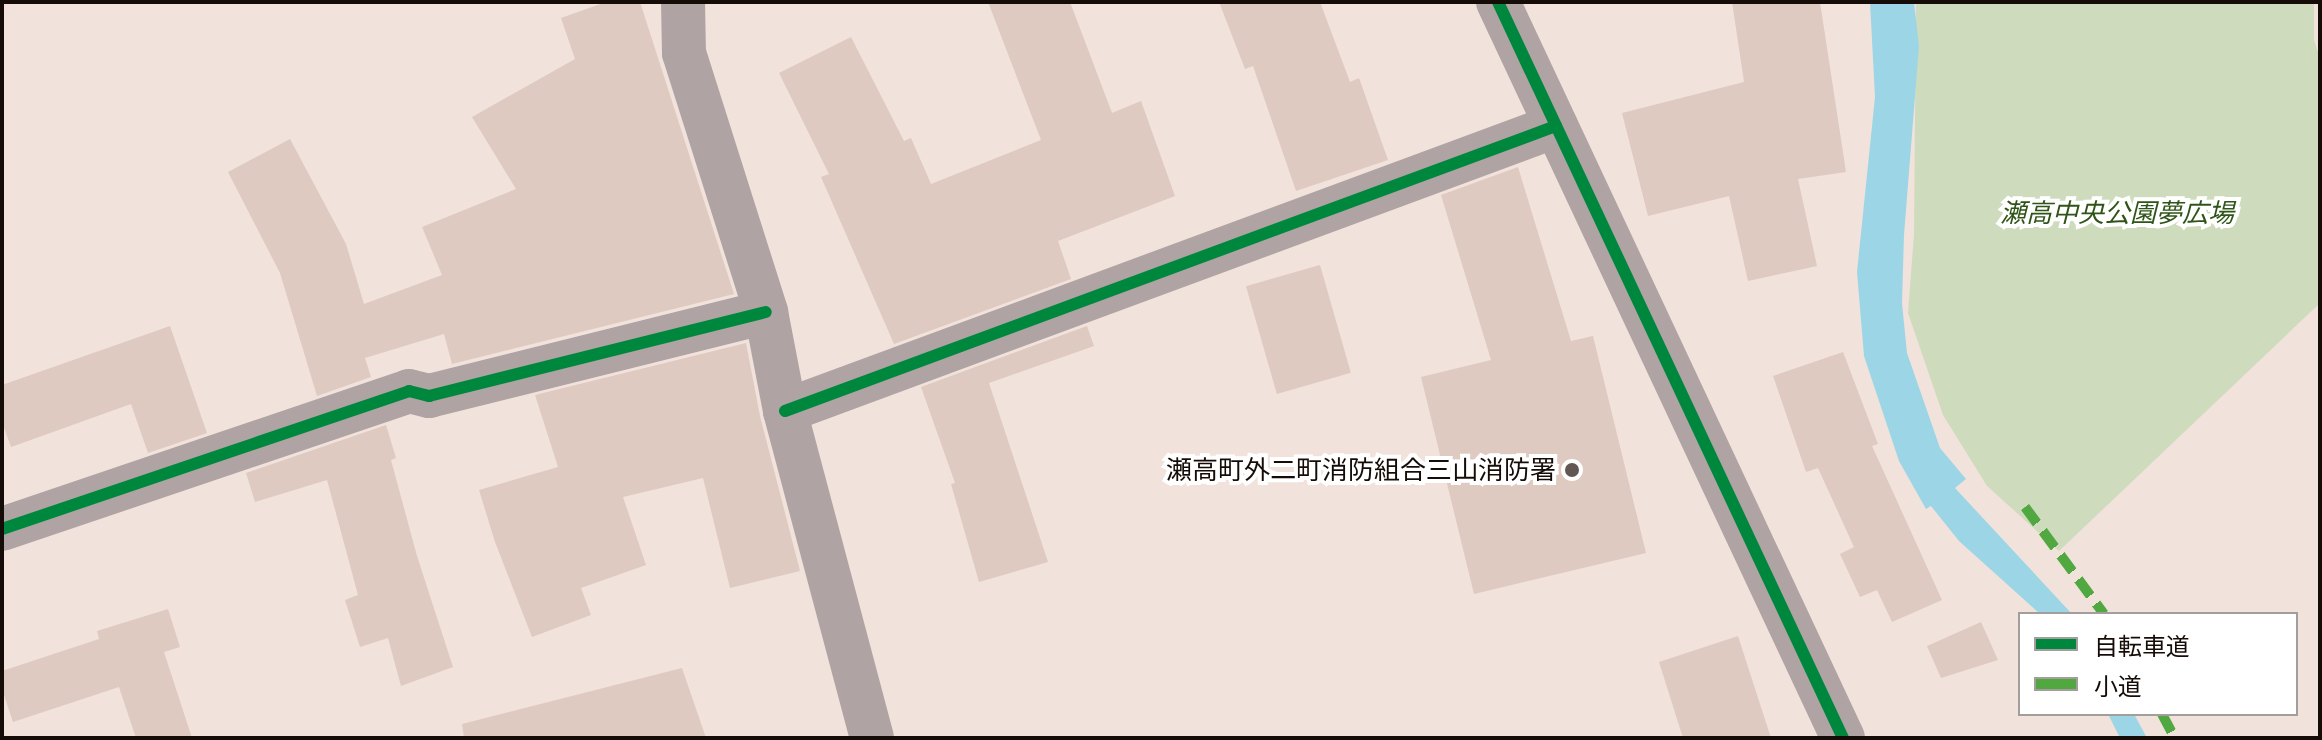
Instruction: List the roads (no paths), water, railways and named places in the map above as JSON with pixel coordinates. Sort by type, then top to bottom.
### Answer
[{"type":"street","points":[[683,2],[684,53],[766,312],[785,411],[872,738]]},
{"type":"street","points":[[1498,2],[1843,738]]},
{"type":"street","points":[[785,411],[1556,126]]},
{"type":"street","points":[[2,529],[409,391],[429,396],[766,312]]},
{"type":"water","points":[[1870,2],[1914,2],[1919,46],[1904,235],[1902,303],[1907,353],[1940,448],[1966,479],[1955,488],[2070,612],[2038,612],[1959,541],[1931,506],[1926,509],[1899,461],[1864,356],[1857,272],[1875,97]]},
{"type":"water","points":[[2109,716],[2135,716],[2147,738],[2120,738]]},
{"type":"place","name":"瀬高町外二町消防組合三山消防署","points":[[1572,470]]},
{"type":"park label","name":"瀬高中央公園夢広場","points":[[2117,213]]}]
